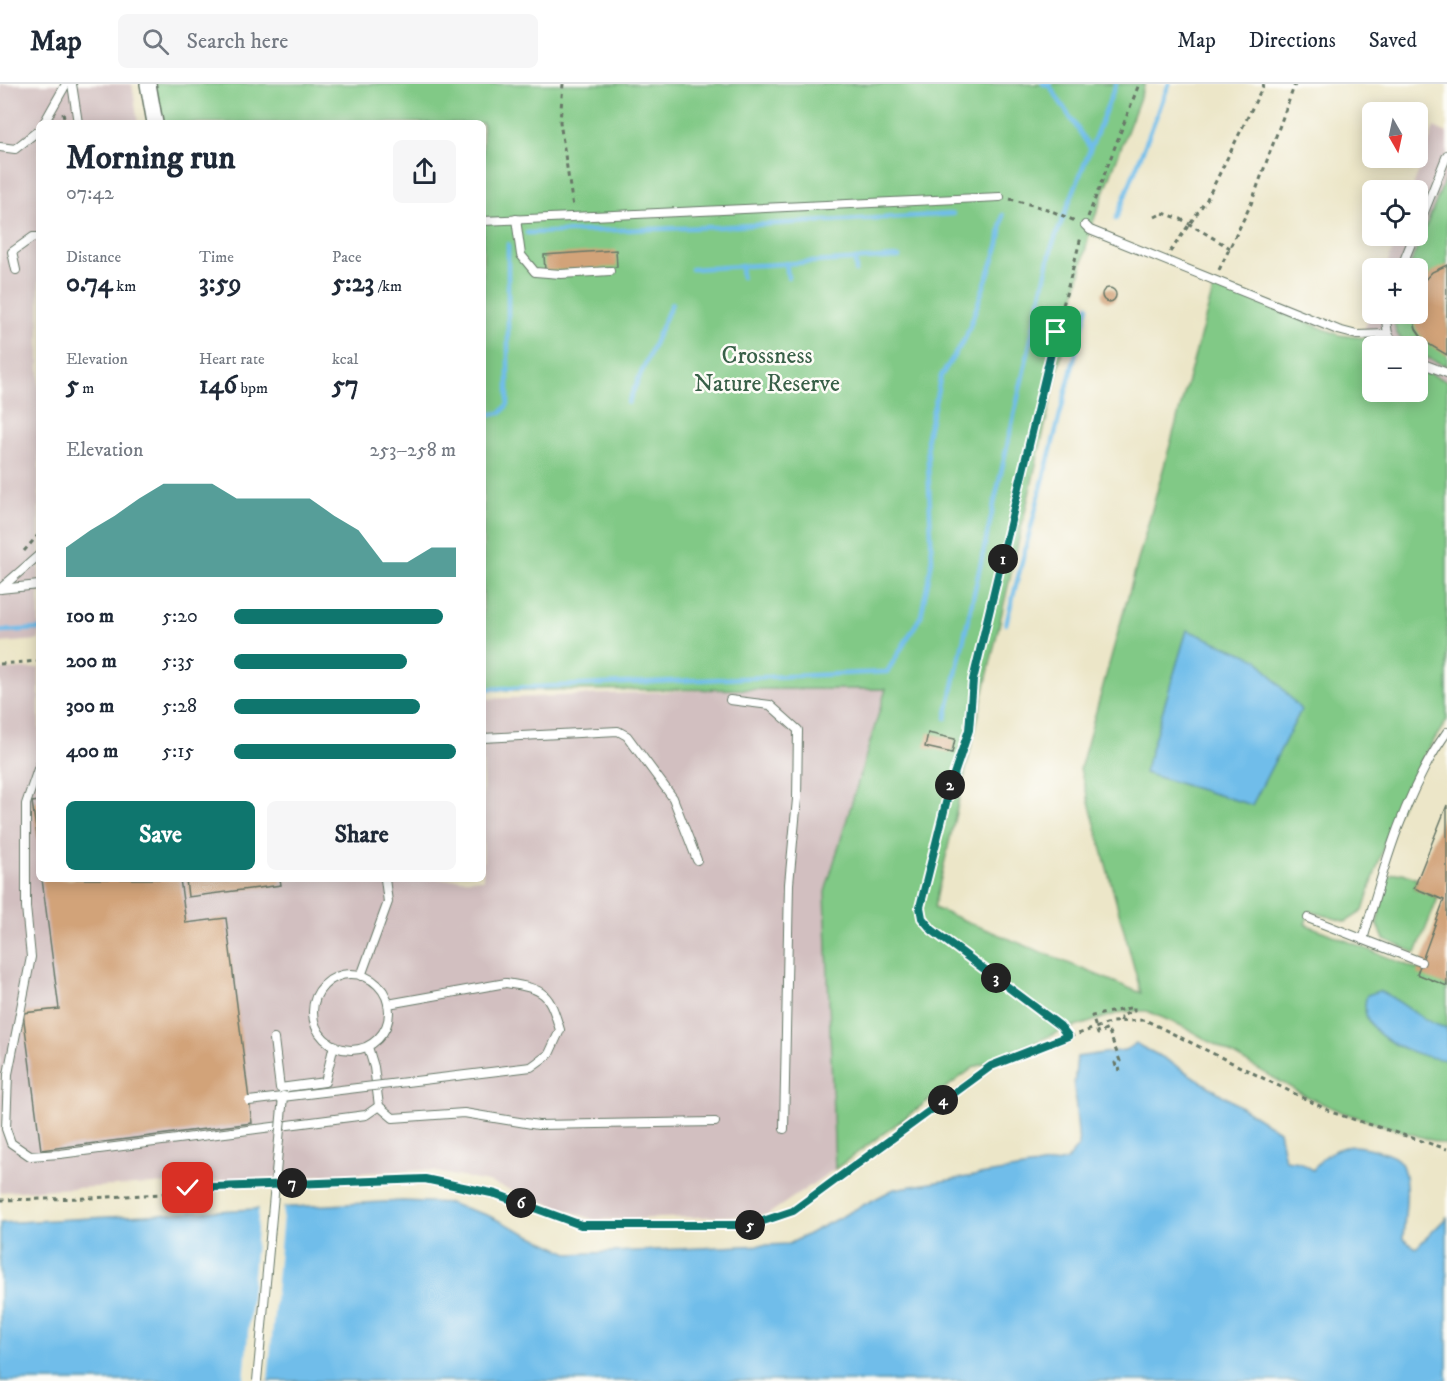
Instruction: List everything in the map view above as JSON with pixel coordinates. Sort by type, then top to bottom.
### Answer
[{"type":"street","points":[[148,84],[154,120]]},
{"type":"lane","points":[[46,120],[66,84]]},
{"type":"lane","points":[[72,84],[78,120]]},
{"type":"lane","points":[[0,147],[15,149],[36,132]]},
{"type":"lane","points":[[1428,202],[1447,155]]},
{"type":"lane","points":[[486,221],[1000,197]]},
{"type":"lane","points":[[516,219],[521,255],[535,272],[561,274],[610,271]]},
{"type":"lane","points":[[1084,225],[1090,230],[1348,333],[1388,334],[1386,324]]},
{"type":"lane","points":[[16,270],[12,252],[36,237]]},
{"type":"lane","points":[[1428,366],[1447,373]]},
{"type":"lane","points":[[0,589],[36,558]]},
{"type":"lane","points":[[0,589],[36,585]]},
{"type":"lane","points":[[730,699],[770,705],[798,730],[797,799],[789,884],[784,1129]]},
{"type":"lane","points":[[486,738],[618,731],[627,736],[673,798],[697,860]]},
{"type":"lane","points":[[1363,939],[1381,875],[1416,787],[1447,732]]},
{"type":"lane","points":[[36,776],[27,804],[26,906],[31,957],[8,1074],[6,1129],[11,1143],[30,1156],[60,1154],[366,1115],[379,1106]]},
{"type":"lane","points":[[361,976],[388,902],[385,882]]},
{"type":"lane","points":[[1308,918],[1421,963]]},
{"type":"lane","points":[[345,974],[361,976],[376,984],[384,992],[388,1004],[389,1020],[381,1036],[368,1047],[342,1048],[334,1045],[316,1026],[314,1004],[321,989],[328,981],[345,974]]},
{"type":"lane","points":[[249,1101],[531,1067],[549,1054],[560,1030],[551,1001],[531,987],[506,983],[388,1004]]},
{"type":"lane","points":[[274,1039],[280,1088],[325,1082],[334,1045]]},
{"type":"lane","points":[[368,1047],[374,1067],[379,1106],[393,1118],[464,1113],[538,1125],[715,1122]]},
{"type":"lane","points":[[258,1381],[283,1096]]},
{"type":"path","points":[[563,84],[561,122],[574,215]]},
{"type":"path","points":[[1068,1036],[1060,1026],[932,930],[922,918],[920,907],[951,783],[969,730],[973,680],[1056,332],[1084,225],[1139,84]]},
{"type":"path","points":[[1166,260],[1207,200],[1264,84]]},
{"type":"path","points":[[1214,280],[1266,166],[1271,146],[1295,84]]},
{"type":"path","points":[[1000,197],[1047,209],[1084,225]]},
{"type":"path","points":[[1155,217],[1163,213],[1191,225],[1230,248]]},
{"type":"path","points":[[0,664],[36,661]]},
{"type":"path","points":[[1121,1021],[1121,1016],[1134,1011],[1134,1007],[1092,1016],[1098,1034],[1108,1029],[1120,1061],[1115,1063],[1118,1070],[1121,1069]]},
{"type":"path","points":[[283,1184],[425,1179],[496,1194],[581,1225],[751,1225],[793,1211],[991,1066],[1095,1027],[1121,1021],[1145,1020],[1334,1113],[1447,1149]]},
{"type":"path","points":[[0,1200],[98,1198],[160,1194],[188,1188],[274,1184]]},
{"type":"shaded area","points":[[0,84],[132,84],[138,120],[36,120],[36,640],[0,643]]},
{"type":"shaded area","points":[[1434,127],[1447,133],[1447,428],[1426,402],[1428,402],[1428,336],[1362,336],[1366,324],[1428,324],[1428,258],[1389,258],[1394,246],[1428,246],[1428,180],[1415,180],[1420,168],[1428,168],[1428,144]]},
{"type":"shaded area","points":[[1362,338],[1362,357],[1352,368]]},
{"type":"shaded area","points":[[36,668],[36,882],[486,882],[486,699],[756,688],[886,688],[825,892],[835,1169],[767,1215],[594,1220],[488,1182],[425,1170],[0,1192],[0,670]]},
{"type":"green space","name":"Crossness Nature Reserve","points":[[155,84],[1145,84],[1090,230],[934,908],[1141,993],[1080,769],[1213,290],[1219,287],[1339,335],[1362,338],[1362,402],[1428,402],[1428,373],[1447,381],[1447,720],[1425,754],[1388,832],[1363,911],[1346,922],[1310,911],[1305,924],[1419,970],[1447,986],[1447,1145],[1341,1112],[1304,1095],[1184,1027],[1147,1011],[1134,1011],[1122,1012],[1059,1032],[973,1068],[835,1169],[825,892],[886,689],[486,690],[486,120],[160,120]]},
{"type":"green space","points":[[1447,175],[1447,366],[1428,358],[1428,336],[1399,336],[1395,324],[1428,324],[1428,258],[1413,258],[1418,246],[1428,246],[1428,222]]},
{"type":"green space","points":[[1403,873],[1417,879],[1414,888],[1438,898],[1416,953],[1384,939],[1377,923],[1388,878],[1393,874]]},
{"type":"water","points":[[1187,630],[1257,659],[1301,710],[1252,805],[1144,773]]},
{"type":"water","points":[[1379,991],[1428,1021],[1447,1028],[1447,1060],[1405,1049],[1378,1033],[1369,1022],[1365,1009],[1367,995]]},
{"type":"water","points":[[1136,1044],[1164,1058],[1279,1131],[1285,1160],[1300,1162],[1313,1170],[1328,1154],[1352,1146],[1382,1152],[1400,1162],[1406,1185],[1403,1239],[1416,1248],[1447,1217],[1447,1381],[0,1381],[0,1223],[402,1201],[448,1203],[487,1215],[570,1254],[789,1244],[894,1189],[1066,1161],[1079,1145],[1074,1086],[1077,1057],[1125,1050]]},
{"type":"pier","points":[[284,1203],[268,1381],[244,1381],[259,1205]]},
{"type":"building","points":[[616,250],[617,267],[545,271],[544,255]]},
{"type":"building","points":[[1447,265],[1447,355],[1428,344],[1428,336],[1421,336],[1415,324],[1428,324],[1428,276]]},
{"type":"building","points":[[1106,288],[1112,288],[1116,295],[1112,302],[1106,302],[1102,298],[1102,292]]},
{"type":"building","points":[[928,733],[955,739],[952,753],[925,747]]},
{"type":"building","points":[[36,801],[36,829],[32,802]]},
{"type":"building","points":[[1447,805],[1447,986],[1417,974],[1444,900],[1414,888]]},
{"type":"building","points":[[42,882],[180,882],[186,923],[226,918],[252,1123],[41,1150],[23,1013],[59,1009]]},
{"type":"building","points":[[186,882],[280,882],[281,885],[188,897]]},
{"type":"waterway","points":[[1043,84],[1049,85],[1089,146]]},
{"type":"waterway","points":[[946,718],[1052,246],[1116,84]]},
{"type":"waterway","points":[[1116,219],[1169,84]]},
{"type":"waterway","points":[[527,233],[716,227],[953,214]]},
{"type":"waterway","points":[[486,689],[887,672],[921,616],[932,561],[927,436],[941,376],[966,337],[999,244],[1003,215]]},
{"type":"waterway","points":[[486,415],[501,413],[508,404],[508,244]]},
{"type":"waterway","points":[[692,269],[899,257]]},
{"type":"waterway","points":[[855,259],[856,271]]},
{"type":"waterway","points":[[786,263],[788,277]]},
{"type":"waterway","points":[[741,266],[742,277]]},
{"type":"waterway","points":[[628,403],[672,303]]},
{"type":"waterway","points":[[1006,624],[1088,306]]},
{"type":"waterway","points":[[0,631],[36,629]]},
{"type":"route","points":[[188,1188],[425,1179],[496,1194],[581,1225],[714,1227],[751,1225],[767,1222],[793,1211],[991,1066],[1068,1036],[1060,1026],[932,930],[922,918],[920,907],[951,783],[969,730],[973,680],[1056,332]]}]
